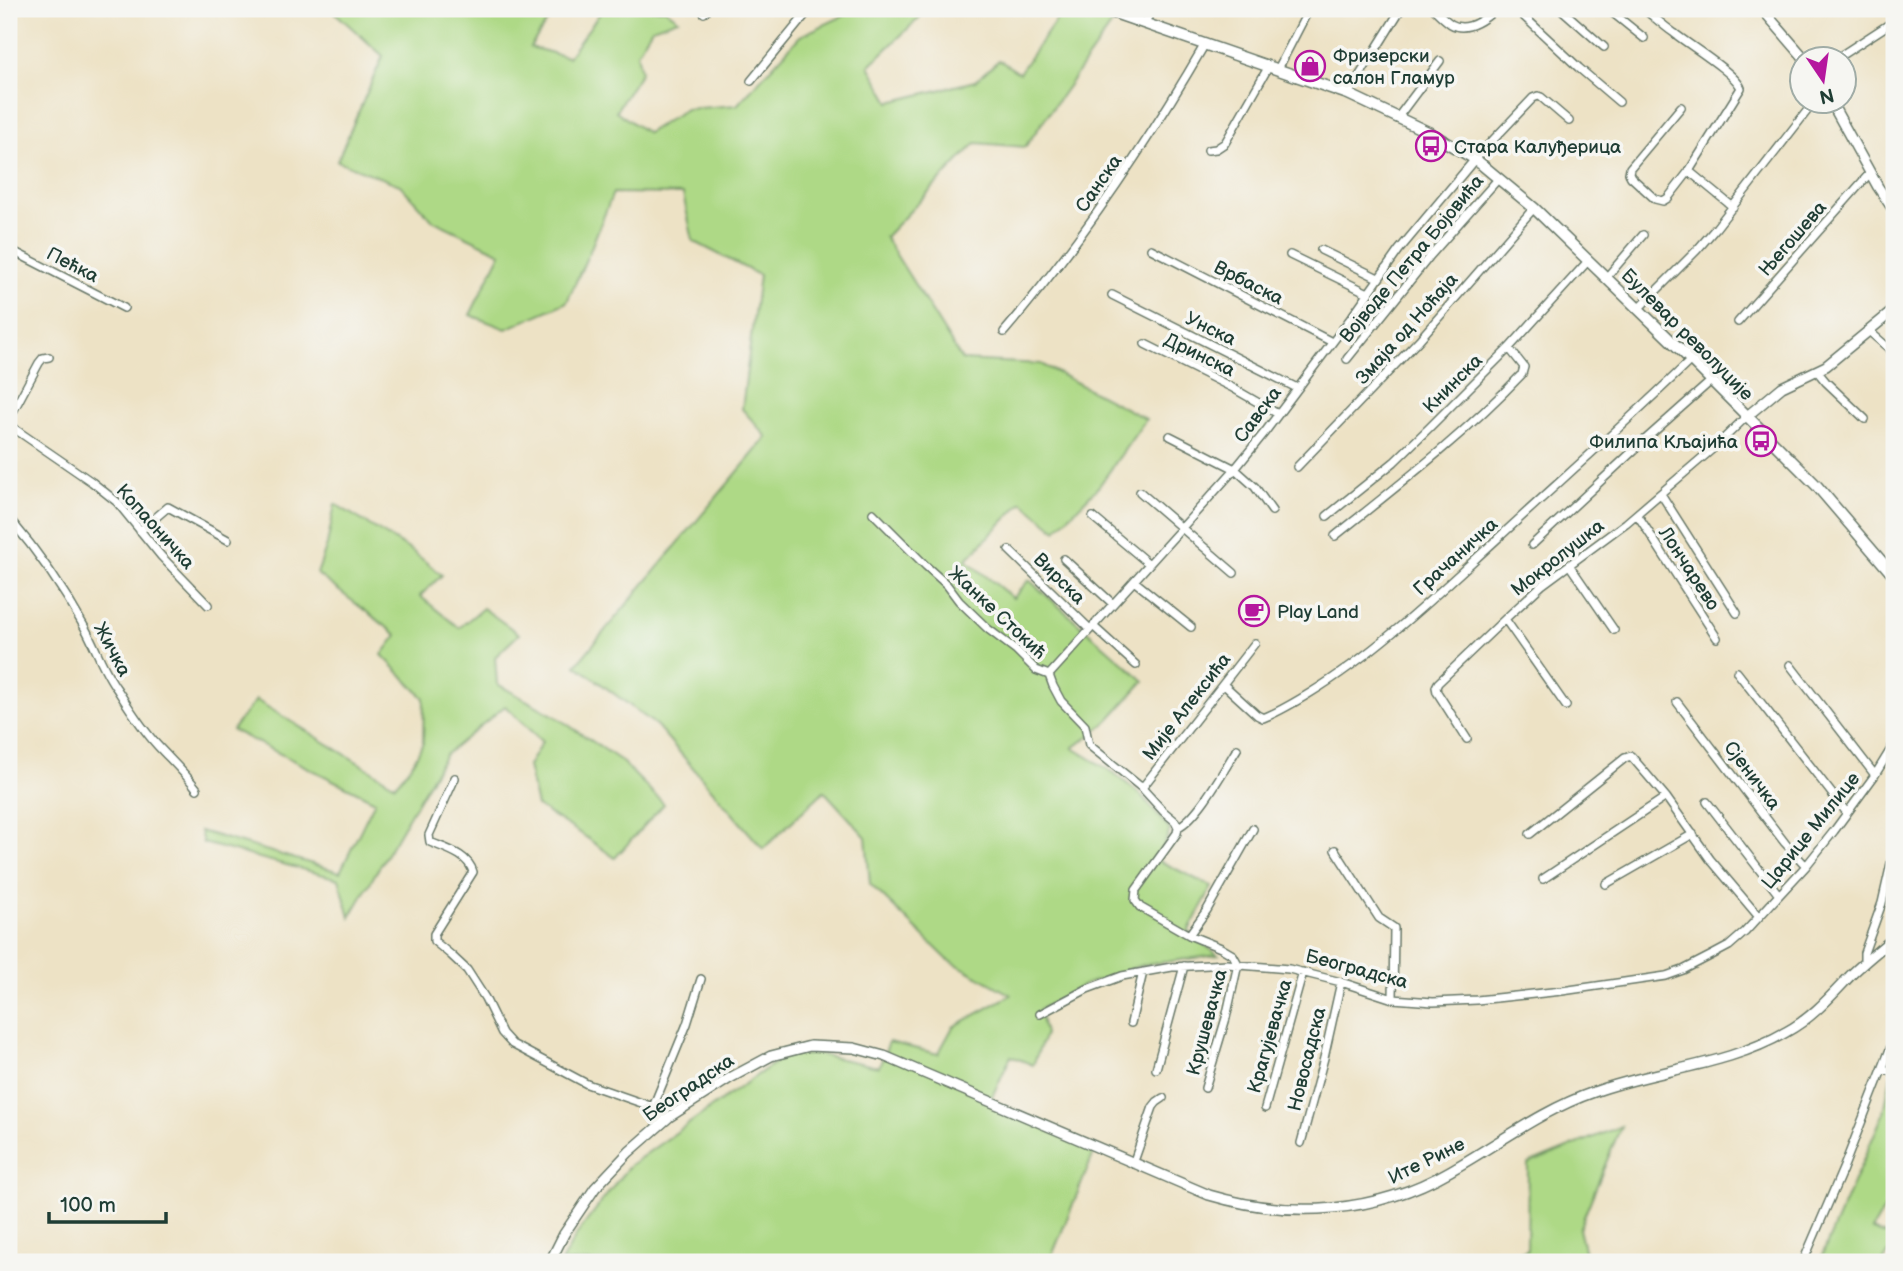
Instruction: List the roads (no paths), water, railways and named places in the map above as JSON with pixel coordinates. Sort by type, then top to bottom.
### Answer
[{"type":"main road","name":"Булевар револуције","points":[[1103,9],[1348,94],[1398,117],[1475,159],[1534,208],[1691,360],[1816,486],[1894,576]]},
{"type":"street","points":[[751,81],[810,9]]},
{"type":"street","points":[[1144,23],[1153,9]]},
{"type":"street","points":[[1208,150],[1216,149],[1225,143],[1309,9]]},
{"type":"street","points":[[1348,94],[1401,9]]},
{"type":"street","points":[[1434,9],[1457,27],[1477,23],[1496,9]]},
{"type":"street","points":[[1516,9],[1619,102]]},
{"type":"street","points":[[1561,9],[1604,47]]},
{"type":"street","points":[[1608,9],[1644,38]]},
{"type":"street","points":[[1644,9],[1741,85],[1740,91],[1689,171],[1668,198],[1662,201],[1631,177],[1630,168],[1681,107]]},
{"type":"street","points":[[1762,9],[1794,46]]},
{"type":"street","points":[[1856,46],[1894,21]]},
{"type":"street","name":"Санска","points":[[1004,332],[1051,275],[1112,193],[1205,44]]},
{"type":"street","points":[[1398,117],[1440,61]]},
{"type":"street","points":[[1475,159],[1534,97],[1540,96],[1569,121]]},
{"type":"street","points":[[1638,309],[1697,250],[1803,116]]},
{"type":"street","points":[[1839,116],[1894,211]]},
{"type":"street","name":"Савска","points":[[1049,675],[1235,469],[1399,250],[1475,159]]},
{"type":"street","points":[[1689,171],[1732,206]]},
{"type":"street","name":"Његошева","points":[[1738,322],[1870,173]]},
{"type":"street","name":"Војводе Петра Бојовића","points":[[1347,359],[1429,257],[1499,178]]},
{"type":"street","name":"Змаја од Ноћаја","points":[[1297,467],[1419,340],[1534,208]]},
{"type":"street","points":[[1606,278],[1643,235]]},
{"type":"street","name":"Пећка","points":[[9,248],[124,308]]},
{"type":"street","name":"Врбаска","points":[[1151,249],[1332,342]]},
{"type":"street","points":[[1321,250],[1378,278]]},
{"type":"street","points":[[1290,255],[1368,293]]},
{"type":"street","name":"Книнска","points":[[1327,516],[1394,462],[1509,348],[1588,261]]},
{"type":"street","name":"Унска","points":[[1112,295],[1297,388]]},
{"type":"street","points":[[1746,416],[1782,387],[1817,371],[1840,356],[1894,310]]},
{"type":"street","points":[[1869,331],[1894,353]]},
{"type":"street","name":"Дринска","points":[[1145,344],[1278,414]]},
{"type":"street","points":[[1335,536],[1443,448],[1522,374],[1523,365],[1509,348]]},
{"type":"street","points":[[9,419],[39,363],[43,358],[49,357]]},
{"type":"street","name":"Грачаничка","points":[[1223,684],[1263,718],[1296,702],[1343,673],[1384,640],[1575,469],[1691,360]]},
{"type":"street","points":[[1817,371],[1865,419]]},
{"type":"street","points":[[1532,545],[1711,381]]},
{"type":"street","name":"Мокролушка","points":[[1467,739],[1437,692],[1436,687],[1443,677],[1542,585],[1637,514],[1717,446],[1746,416]]},
{"type":"street","name":"Копаоничка","points":[[9,425],[117,502],[160,556],[208,605]]},
{"type":"street","points":[[1170,436],[1235,469],[1255,486],[1272,512]]},
{"type":"street","points":[[1140,492],[1234,573]]},
{"type":"street","points":[[1661,494],[1737,613]]},
{"type":"street","points":[[140,531],[168,507],[228,540]]},
{"type":"street","name":"Жанке Стокић","points":[[873,513],[988,629],[1016,650],[1036,670],[1049,675],[1061,701],[1084,726],[1089,746],[1142,788],[1178,827]]},
{"type":"street","name":"Лончарево","points":[[1637,514],[1717,638]]},
{"type":"street","points":[[1093,517],[1149,564]]},
{"type":"street","name":"Жичка","points":[[9,518],[69,599],[104,670],[117,689],[156,744],[197,789]]},
{"type":"street","name":"Вирска","points":[[1009,550],[1136,665]]},
{"type":"street","points":[[1064,559],[1113,604]]},
{"type":"street","points":[[1570,566],[1614,630]]},
{"type":"street","points":[[1134,581],[1191,627]]},
{"type":"street","points":[[1505,619],[1566,706]]},
{"type":"street","name":"Мије Алексића","points":[[1142,788],[1255,643]]},
{"type":"street","points":[[1790,665],[1875,775]]},
{"type":"street","points":[[1737,672],[1847,813]]},
{"type":"street","name":"Сјеничка","points":[[1677,702],[1805,866]]},
{"type":"street","name":"Царице Милице","points":[[1745,932],[1805,866],[1875,775],[1894,744]]},
{"type":"street","points":[[1237,748],[1205,799],[1184,824],[1178,827],[1136,890],[1135,897],[1140,907],[1189,935],[1227,952],[1236,958],[1238,964]]},
{"type":"street","points":[[1530,834],[1629,756],[1633,757],[1666,797],[1710,859],[1759,917]]},
{"type":"street","points":[[455,778],[429,835],[430,842],[466,859],[474,872],[434,934],[434,941],[467,970],[485,998],[502,1033],[512,1044],[587,1084],[653,1107],[669,1117]]},
{"type":"street","points":[[1543,879],[1666,797]]},
{"type":"street","points":[[1707,802],[1779,895]]},
{"type":"street","points":[[1189,935],[1207,910],[1253,829]]},
{"type":"street","points":[[1606,884],[1693,834]]},
{"type":"street","points":[[1335,850],[1379,918],[1394,928],[1394,999]]},
{"type":"street","name":"Ите Рине","points":[[864,1050],[884,1056],[1209,1195],[1260,1207],[1325,1210],[1380,1200],[1412,1191],[1440,1177],[1567,1102],[1609,1087],[1745,1052],[1766,1044],[1807,1019],[1864,963],[1864,953],[1882,904],[1894,850]]},
{"type":"street","name":"Београдска","points":[[1040,1014],[1110,980],[1184,966],[1238,964],[1289,969],[1394,999],[1433,1002],[1477,1000],[1614,985],[1684,970],[1729,946],[1745,932]]},
{"type":"street","points":[[1864,963],[1894,938]]},
{"type":"street","name":"Крушевачка","points":[[1205,1088],[1226,1018],[1238,964]]},
{"type":"street","points":[[1156,1069],[1184,966]]},
{"type":"street","points":[[1131,1023],[1143,972]]},
{"type":"street","name":"Крагујевачка","points":[[1265,1108],[1303,972]]},
{"type":"street","points":[[653,1107],[687,1024],[701,978]]},
{"type":"street","name":"Новосадска","points":[[1301,1143],[1341,982]]},
{"type":"street","points":[[1803,1262],[1894,1039]]},
{"type":"street","name":"Београдска","points":[[550,1262],[564,1234],[595,1188],[629,1152],[669,1117],[730,1078],[785,1051],[817,1046],[864,1050]]},
{"type":"street","points":[[1883,1069],[1894,1072]]},
{"type":"street","points":[[1133,1164],[1153,1107],[1163,1098]]},
{"type":"place","name":"Фризерски салон Гламур","points":[[1310,66]]},
{"type":"place","name":"Стара Калуђерица","points":[[1431,146]]},
{"type":"place","name":"Филипа Кљајића","points":[[1761,441]]},
{"type":"place","name":"Play Land","points":[[1254,611]]}]
